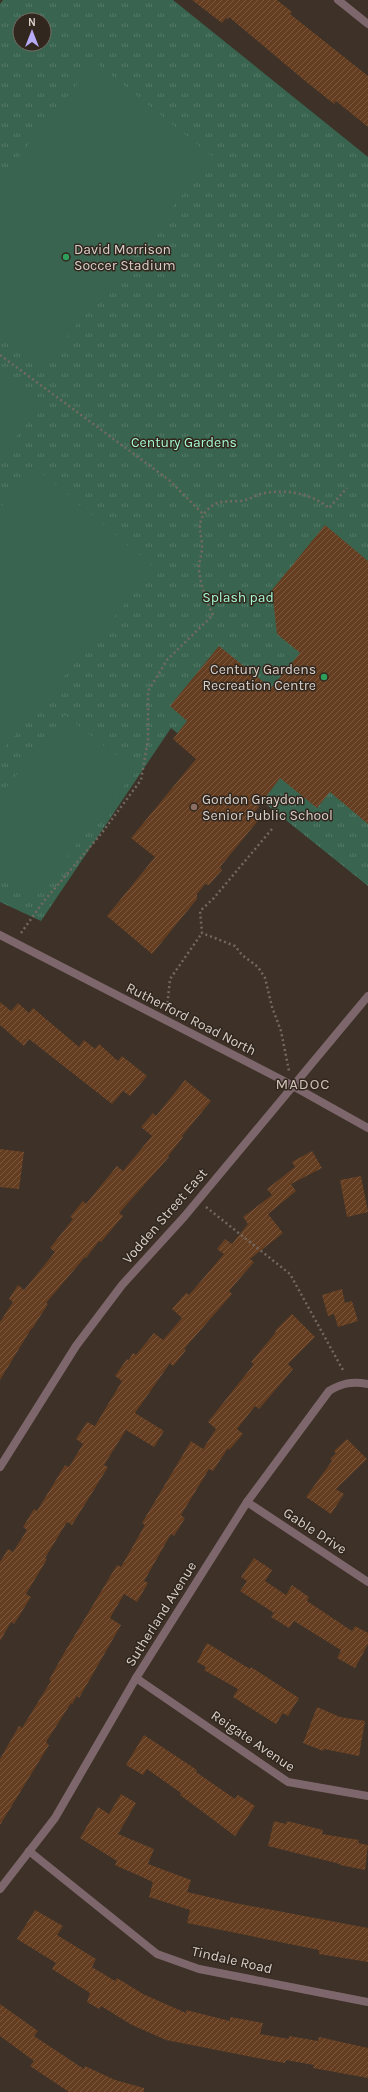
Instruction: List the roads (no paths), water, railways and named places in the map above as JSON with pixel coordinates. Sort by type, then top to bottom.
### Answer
[{"type":"street","points":[[338,0],[368,24]]},
{"type":"street","name":"Rutherford Road North","points":[[0,935],[165,1020],[368,1128]]},
{"type":"street","name":"Vodden Street East","points":[[0,1467],[76,1346],[122,1285],[198,1200],[368,996]]},
{"type":"street","name":"Sutherland Avenue","points":[[0,1889],[55,1818],[136,1678],[247,1502],[329,1391],[341,1384],[349,1382],[356,1381],[368,1384]]},
{"type":"street","name":"Gable Drive","points":[[247,1502],[368,1582]]},
{"type":"street","name":"Reigate Avenue","points":[[136,1678],[288,1782],[368,1796]]},
{"type":"street","name":"Tindale Road","points":[[30,1851],[157,1954],[199,1969],[368,2002]]},
{"type":"place","name":"David Morrison Soccer Stadium","points":[[66,257]]},
{"type":"place","name":"Century Gardens Recreation Centre","points":[[324,677]]},
{"type":"place","name":"Gordon Graydon Senior Public School","points":[[194,807]]},
{"type":"district","name":"MADOC","points":[[303,1084]]},
{"type":"park label","name":"Century Gardens","points":[[184,442]]},
{"type":"park label","name":"Splash pad","points":[[238,597]]}]
